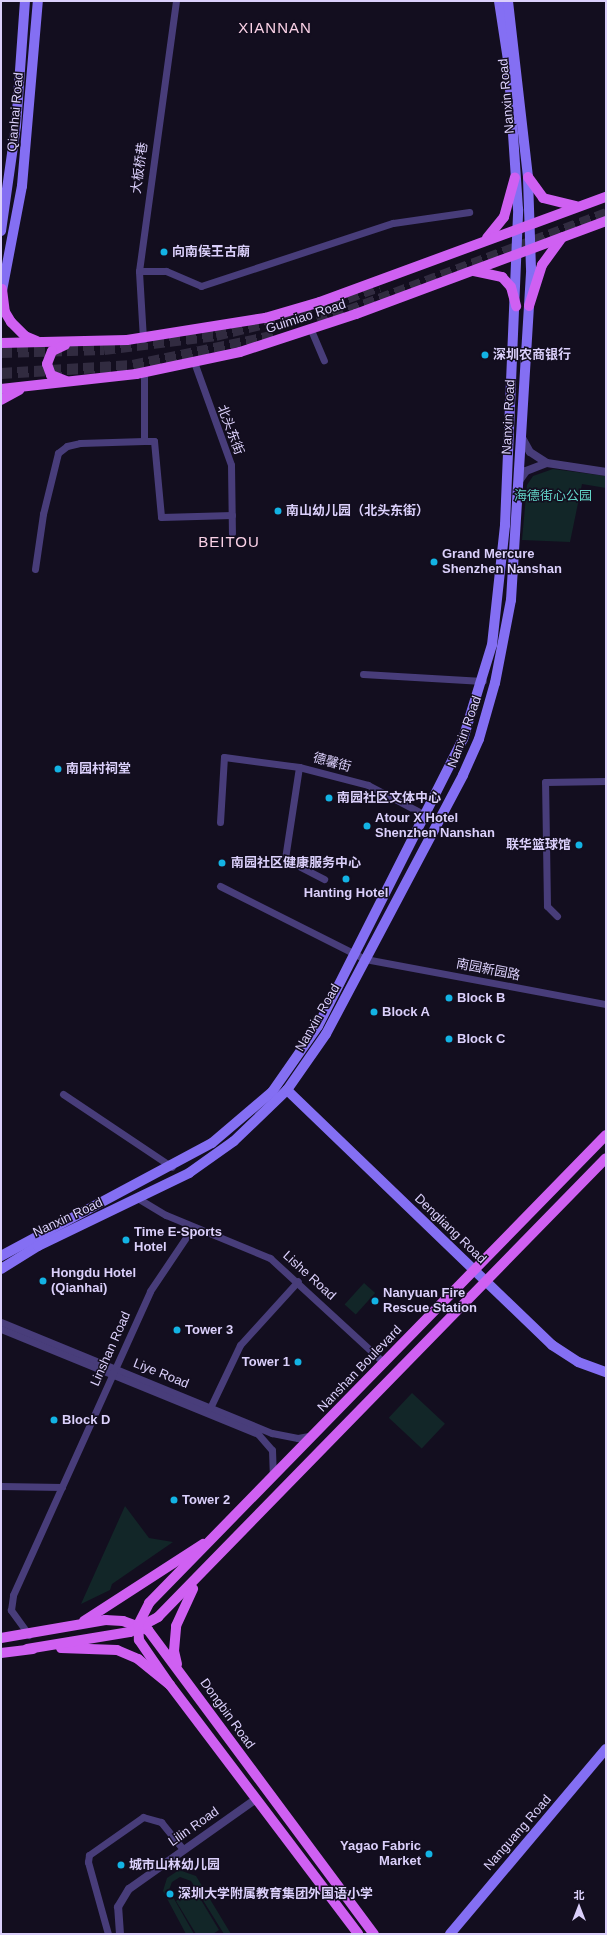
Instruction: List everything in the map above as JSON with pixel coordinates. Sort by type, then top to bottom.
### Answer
[{"type":"main road","name":"Qianhai Road","points":[[1,231],[16,126],[25,1]]},
{"type":"main road","name":"Qianhai Road","points":[[2,292],[26,157],[38,1]]},
{"type":"main road","name":"Nanxin Road","points":[[1,1256],[33,1236],[172,1167],[238,1124],[272,1092],[318,1026],[354,954],[427,816],[458,752],[483,681],[497,616],[503,561],[516,306],[518,229],[509,67],[499,1]]},
{"type":"main road","name":"Nanxin Road","points":[[1,1269],[38,1246],[139,1199],[219,1152],[287,1090],[326,1034],[463,775],[483,724],[509,619],[519,481],[531,248],[528,177],[508,1]]},
{"type":"main road","points":[[478,244],[492,235],[504,218],[515,177]]},
{"type":"main road","points":[[528,177],[535,191],[548,200],[569,205],[586,204]]},
{"type":"main road","name":"Guimiao Road","points":[[1,343],[70,343],[143,339],[283,313],[606,197]]},
{"type":"main road","name":"Guimiao Road","points":[[1,389],[72,382],[144,372],[194,362],[311,330],[518,252],[606,221]]},
{"type":"main road","points":[[529,306],[542,265],[552,248],[566,235]]},
{"type":"main road","points":[[462,274],[487,272],[502,277],[513,291],[516,306]]},
{"type":"main road","points":[[2,292],[5,312],[17,330],[47,343]]},
{"type":"main road","points":[[70,343],[52,351],[47,364],[56,379],[72,382]]},
{"type":"main road","points":[[1,400],[26,387]]},
{"type":"main road","name":"Dengliang Road","points":[[287,1090],[557,1350],[606,1372]]},
{"type":"main road","name":"Nanshan Boulevard","points":[[140,1628],[155,1596],[216,1537],[313,1435],[475,1271],[606,1135]]},
{"type":"main road","points":[[1,1652],[27,1649],[140,1628],[208,1567],[606,1158]]},
{"type":"main road","points":[[33,1236],[38,1246]]},
{"type":"main road","points":[[62,1629],[96,1616],[216,1537]]},
{"type":"main road","points":[[181,1674],[174,1651],[176,1626],[186,1600],[208,1567]]},
{"type":"main road","points":[[1,1638],[29,1635],[105,1620],[140,1628]]},
{"type":"main road","points":[[140,1628],[143,1650],[358,1934]]},
{"type":"main road","name":"Dongbin Road","points":[[140,1628],[181,1674],[374,1934]]},
{"type":"main road","points":[[27,1649],[86,1647],[117,1650],[138,1659],[170,1685]]},
{"type":"main road","name":"Nanguang Road","points":[[450,1934],[606,1749]]},
{"type":"street","name":"大板桥巷","points":[[143,339],[138,271],[176,1]]},
{"type":"street","points":[[138,271],[166,271],[201,286],[393,223],[469,212]]},
{"type":"street","points":[[311,330],[324,360]]},
{"type":"street","name":"北头东街","points":[[194,362],[231,465],[232,533]]},
{"type":"street","points":[[144,372],[144,440]]},
{"type":"street","points":[[521,436],[530,452],[547,462],[606,472]]},
{"type":"street","points":[[35,569],[43,514],[58,454],[67,446],[80,443],[154,440],[161,517],[232,515]]},
{"type":"street","points":[[519,481],[526,471],[547,462]]},
{"type":"street","points":[[363,674],[483,681]]},
{"type":"street","name":"德馨街","points":[[220,822],[224,757],[299,767],[368,786],[427,816]]},
{"type":"street","points":[[299,767],[284,859],[324,879]]},
{"type":"street","points":[[557,916],[547,906],[545,782],[606,781]]},
{"type":"street","name":"南园新园路","points":[[220,886],[365,959],[606,1004]]},
{"type":"street","points":[[63,1094],[172,1167]]},
{"type":"street","name":"Lishe Road","points":[[139,1199],[194,1227],[256,1250],[298,1281],[384,1363]]},
{"type":"street","name":"Linshan Road","points":[[29,1635],[13,1614],[11,1602],[154,1282],[194,1227]]},
{"type":"street","points":[[210,1408],[240,1345],[298,1281]]},
{"type":"street","name":"Liye Road","points":[[1,1322],[258,1434],[272,1450],[273,1477]]},
{"type":"street","name":"Liye Road","points":[[1,1329],[278,1435],[298,1438],[313,1435]]},
{"type":"street","points":[[1,1486],[62,1487]]},
{"type":"street","name":"Lilin Road","points":[[120,1934],[118,1912],[124,1895],[183,1849],[256,1799]]},
{"type":"street","points":[[108,1934],[88,1862],[89,1855],[143,1817],[161,1822],[183,1849]]},
{"type":"green space","name":"海德街心公园","points":[[553,469],[606,476],[606,488],[582,484],[570,542],[522,540],[527,485],[533,476]]},
{"type":"green space","points":[[364,1283],[375,1293],[356,1315],[345,1305]]},
{"type":"green space","points":[[412,1393],[445,1424],[422,1449],[389,1418]]},
{"type":"green space","points":[[125,1506],[149,1538],[173,1542],[112,1584],[110,1590],[81,1604]]},
{"type":"green space","points":[[179,1870],[196,1876],[231,1934],[224,1934],[191,1881],[180,1877],[172,1882],[169,1890],[194,1934],[186,1934],[163,1891],[167,1878]]},
{"type":"green space","points":[[195,1890],[219,1930],[213,1934],[196,1934],[176,1901]]},
{"type":"tunnel","points":[[318,322],[606,213]]},
{"type":"tunnel","points":[[1,352],[104,349],[216,335],[301,314],[379,286]]},
{"type":"tunnel","points":[[1,373],[133,365],[277,335]]},
{"type":"place","name":"向南侯王古廟","points":[[164,252]]},
{"type":"place","name":"深圳农商银行","points":[[485,355]]},
{"type":"place","name":"南山幼儿园（北头东街）","points":[[278,511]]},
{"type":"place","name":"Grand Mercure Shenzhen Nanshan","points":[[434,562]]},
{"type":"place","name":"南园村祠堂","points":[[58,769]]},
{"type":"place","name":"南园社区文体中心","points":[[329,798]]},
{"type":"place","name":"Atour X Hotel Shenzhen Nanshan","points":[[367,826]]},
{"type":"place","name":"联华篮球馆","points":[[579,845]]},
{"type":"place","name":"南园社区健康服务中心","points":[[222,863]]},
{"type":"place","name":"Hanting Hotel","points":[[346,879]]},
{"type":"place","name":"Block B","points":[[449,998]]},
{"type":"place","name":"Block A","points":[[374,1012]]},
{"type":"place","name":"Block C","points":[[449,1039]]},
{"type":"place","name":"Time E-Sports Hotel","points":[[126,1240]]},
{"type":"place","name":"Hongdu Hotel (Qianhai)","points":[[43,1281]]},
{"type":"place","name":"Nanyuan Fire Rescue Station","points":[[375,1301]]},
{"type":"place","name":"Tower 3","points":[[177,1330]]},
{"type":"place","name":"Tower 1","points":[[298,1362]]},
{"type":"place","name":"Block D","points":[[54,1420]]},
{"type":"place","name":"Tower 2","points":[[174,1500]]},
{"type":"place","name":"Yagao Fabric Market","points":[[429,1854]]},
{"type":"place","name":"城市山林幼儿园","points":[[121,1865]]},
{"type":"place","name":"深圳大学附属教育集团外国语小学","points":[[170,1894]]},
{"type":"district","name":"XIANNAN","points":[[275,28]]},
{"type":"district","name":"BEITOU","points":[[229,542]]}]
